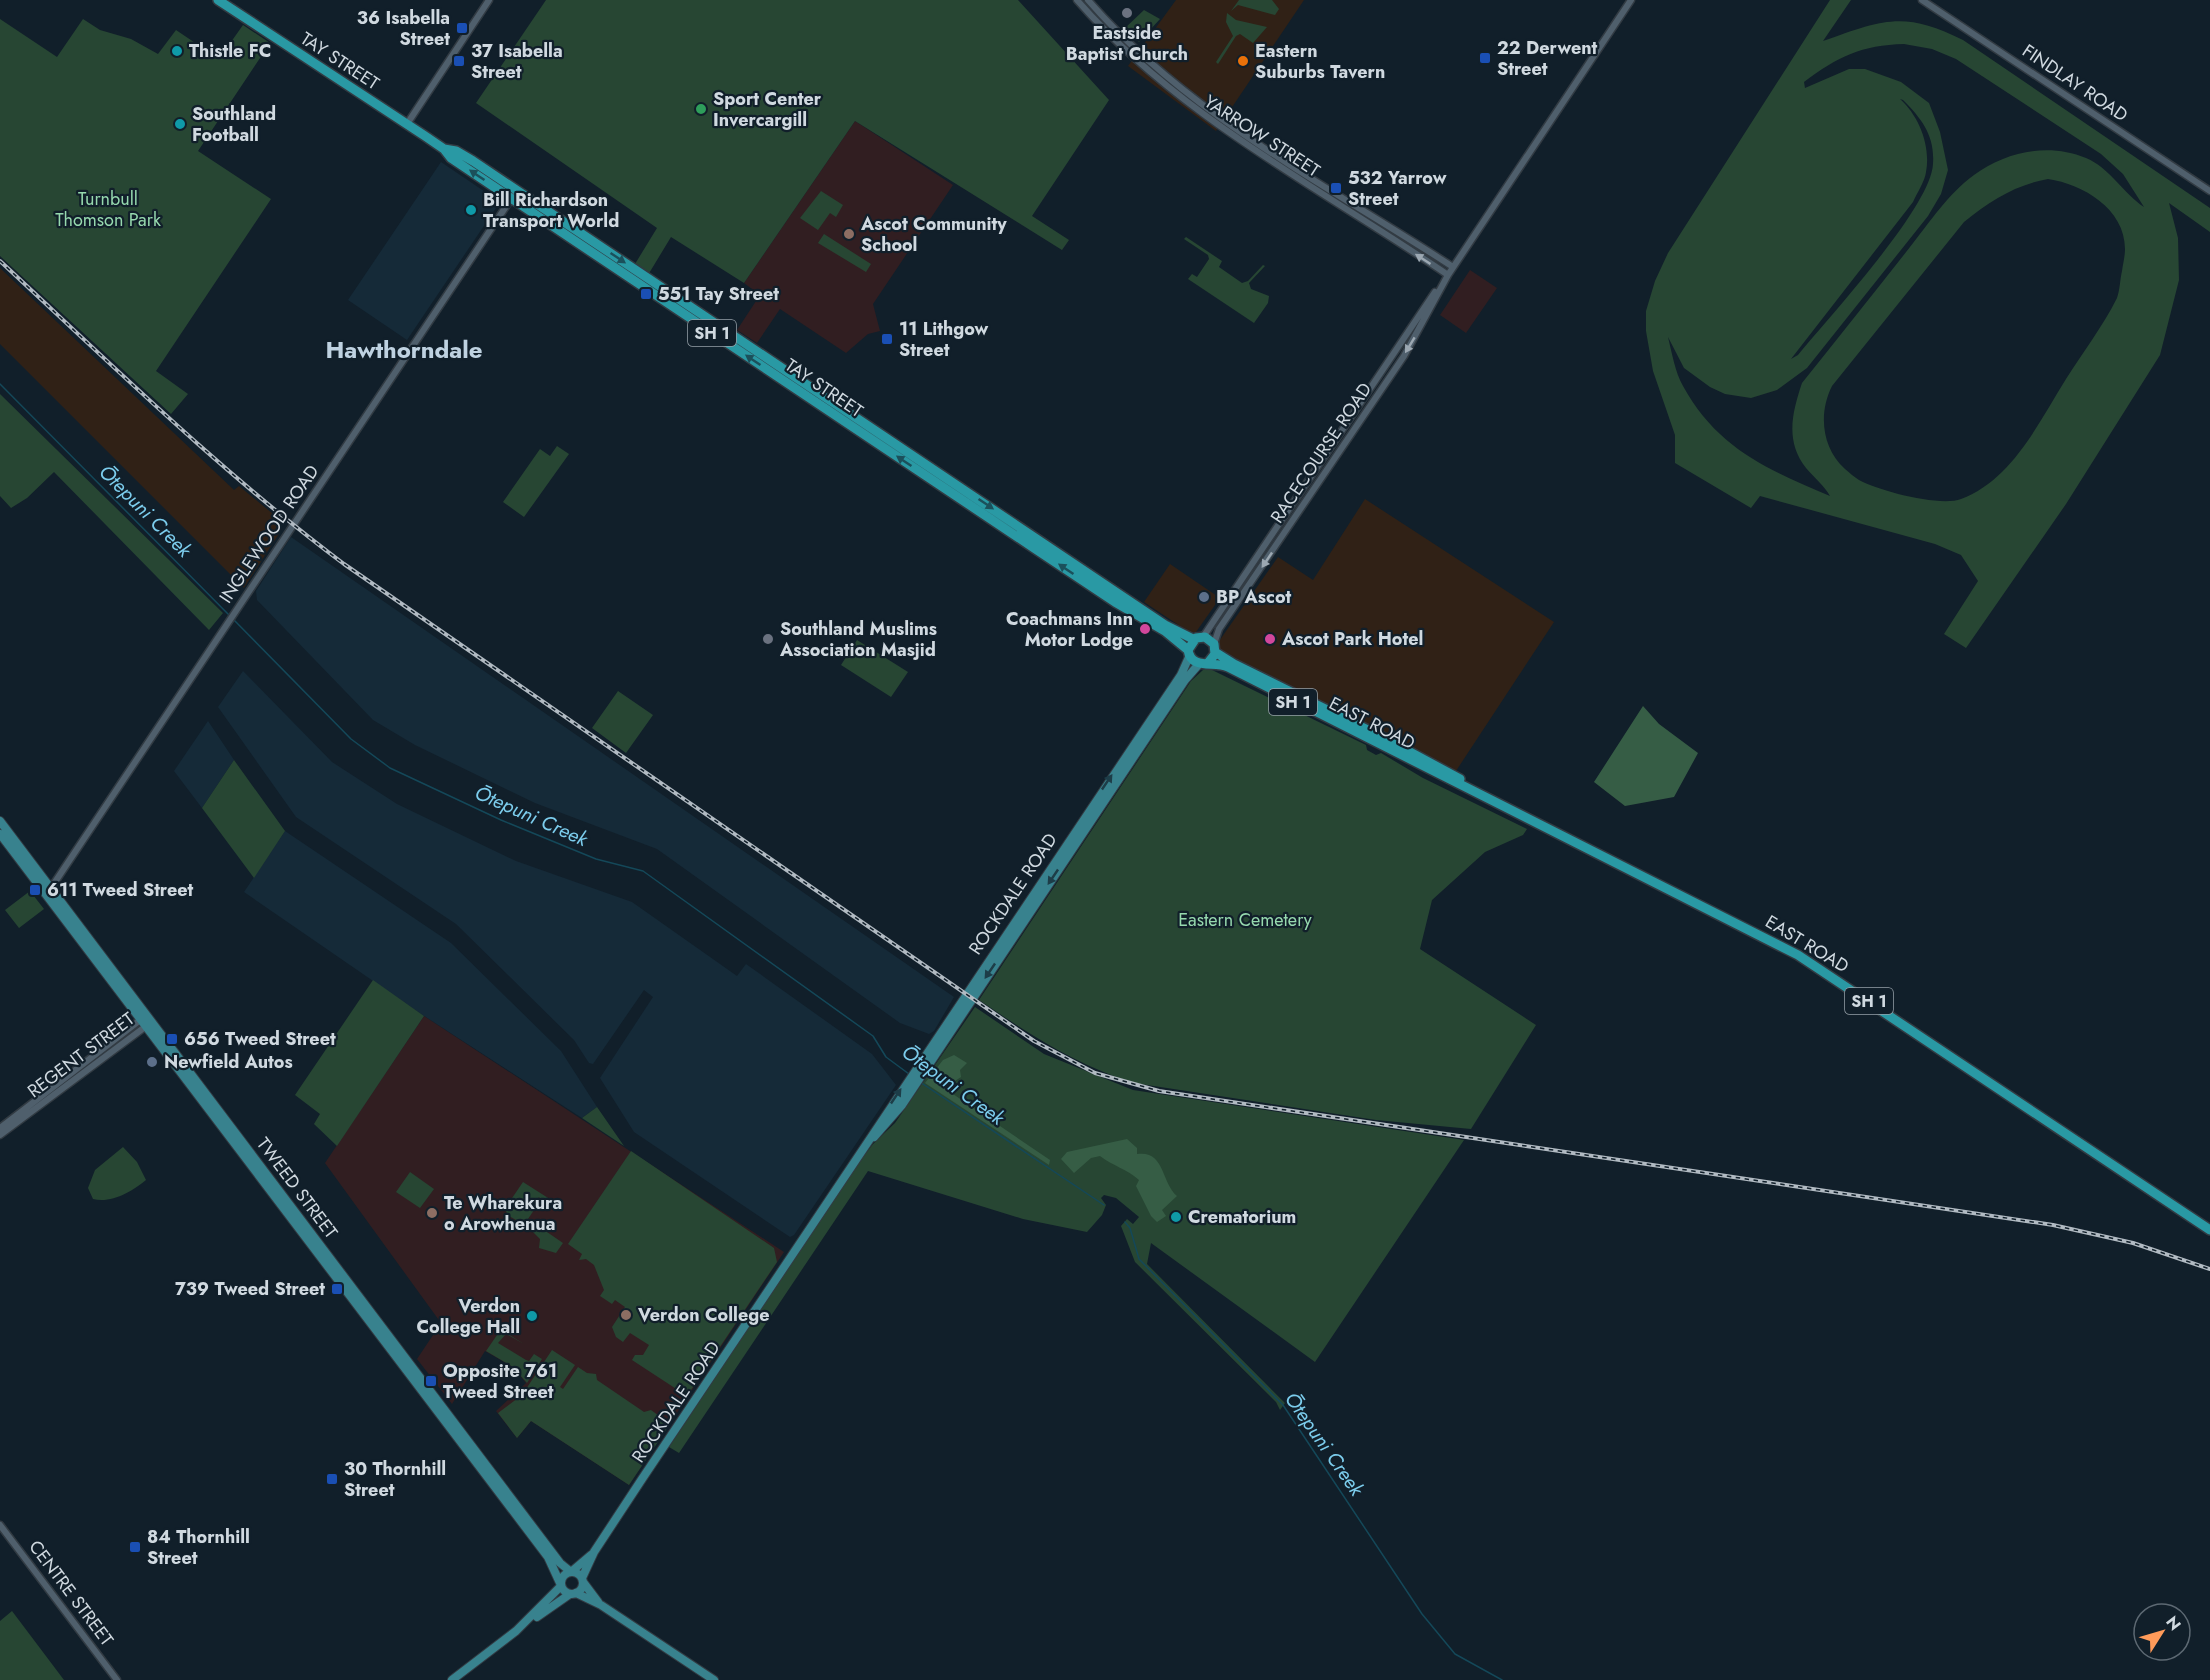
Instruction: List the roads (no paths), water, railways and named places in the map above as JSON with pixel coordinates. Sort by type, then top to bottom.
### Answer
[{"type":"highway","name":"TAY STREET","points":[[218,0],[444,149],[451,158],[514,194],[589,244],[1115,602],[1165,631],[1189,653]]},
{"type":"highway","name":"TAY STREET","points":[[660,292],[1165,625],[1193,639]]},
{"type":"highway","points":[[1189,653],[1193,639],[1203,637]]},
{"type":"highway","name":"SH 1","points":[[1203,637],[1215,648]]},
{"type":"highway","points":[[1203,663],[1215,648]]},
{"type":"highway","name":"EAST ROAD","points":[[1215,648],[1234,664],[1423,758],[1489,799],[1798,956],[2210,1230]]},
{"type":"highway","name":"SH 1","points":[[1189,653],[1203,663]]},
{"type":"highway","name":"EAST ROAD","points":[[1203,663],[1228,667],[1469,791],[1489,799]]},
{"type":"main road","name":"ROCKDALE ROAD","points":[[582,1580],[594,1552],[863,1149],[892,1116],[914,1078],[1181,675],[1189,653]]},
{"type":"main road","name":"ROCKDALE ROAD","points":[[1078,832],[1185,680],[1203,663]]},
{"type":"main road","name":"TWEED STREET","points":[[0,821],[48,892]]},
{"type":"main road","name":"TWEED STREET","points":[[0,834],[77,929],[557,1560],[571,1572]]},
{"type":"main road","name":"TWEED STREET","points":[[369,1315],[548,1557],[561,1584]]},
{"type":"main road","name":"ROCKDALE ROAD","points":[[571,1572],[594,1552]]},
{"type":"main road","points":[[516,1631],[561,1584],[565,1574],[571,1572],[582,1580],[601,1605]]},
{"type":"main road","points":[[452,1680],[516,1631],[581,1589],[582,1580]]},
{"type":"main road","points":[[561,1584],[573,1594],[601,1605],[714,1680]]},
{"type":"street","points":[[406,124],[489,0]]},
{"type":"street","name":"YARROW STREET","points":[[1077,0],[1136,61],[1195,110],[1448,275]]},
{"type":"street","name":"YARROW STREET","points":[[1088,0],[1141,56],[1203,106],[1453,267]]},
{"type":"street","name":"RACECOURSE ROAD","points":[[1203,637],[1631,0]]},
{"type":"street","name":"FINDLAY ROAD","points":[[1922,0],[2210,191]]},
{"type":"street","name":"INGLEWOOD ROAD","points":[[48,892],[514,194]]},
{"type":"street","name":"RACECOURSE ROAD","points":[[1215,648],[1219,629],[1380,392],[1424,322],[1448,275]]},
{"type":"street","points":[[1371,386],[1380,392]]},
{"type":"street","name":"REGENT STREET","points":[[0,1128],[146,1021]]},
{"type":"street","name":"REGENT STREET","points":[[0,1135],[146,1021]]},
{"type":"street","name":"CENTRE STREET","points":[[0,1525],[117,1680]]},
{"type":"waterway","name":"Ōtepuni Creek","points":[[0,384],[230,616]]},
{"type":"waterway","name":"Ōtepuni Creek","points":[[233,619],[351,739],[390,768],[501,820],[596,859],[643,871],[873,1036],[886,1057],[909,1074]]},
{"type":"waterway","name":"Ōtepuni Creek","points":[[920,1082],[1104,1205]]},
{"type":"waterway","name":"Ōtepuni Creek","points":[[1125,1222],[1130,1228],[1139,1259],[1283,1405],[1422,1614],[1455,1654],[1502,1680]]},
{"type":"railway","points":[[0,261],[211,455],[298,529],[344,564],[1034,1041],[1095,1073],[1159,1091],[2053,1225],[2133,1243],[2210,1269]]},
{"type":"place","name":"Eastside Baptist Church","points":[[1127,13]]},
{"type":"place","name":"36 Isabella Street","points":[[462,28]]},
{"type":"place","name":"Thistle FC","points":[[177,51]]},
{"type":"place","name":"22 Derwent Street","points":[[1485,58]]},
{"type":"place","name":"37 Isabella Street","points":[[459,61]]},
{"type":"place","name":"Eastern Suburbs Tavern","points":[[1243,61]]},
{"type":"place","name":"Sport Center Invercargill","points":[[701,109]]},
{"type":"place","name":"Southland Football","points":[[180,124]]},
{"type":"place","name":"532 Yarrow Street","points":[[1336,188]]},
{"type":"place","name":"Bill Richardson Transport World","points":[[471,210]]},
{"type":"place","name":"Ascot Community School","points":[[849,234]]},
{"type":"place","name":"551 Tay Street","points":[[646,294]]},
{"type":"place","name":"11 Lithgow Street","points":[[887,339]]},
{"type":"place","name":"BP Ascot","points":[[1204,597]]},
{"type":"place","name":"Coachmans Inn Motor Lodge","points":[[1145,629]]},
{"type":"place","name":"Southland Muslims Association Masjid","points":[[768,639]]},
{"type":"place","name":"Ascot Park Hotel","points":[[1270,639]]},
{"type":"place","name":"611 Tweed Street","points":[[35,890]]},
{"type":"place","name":"656 Tweed Street","points":[[172,1039]]},
{"type":"place","name":"Newfield Autos","points":[[152,1062]]},
{"type":"place","name":"Te Wharekura o Arowhenua","points":[[432,1213]]},
{"type":"place","name":"Crematorium","points":[[1176,1217]]},
{"type":"place","name":"739 Tweed Street","points":[[337,1289]]},
{"type":"place","name":"Verdon College","points":[[626,1315]]},
{"type":"place","name":"Verdon College Hall","points":[[532,1316]]},
{"type":"place","name":"Opposite 761 Tweed Street","points":[[431,1381]]},
{"type":"place","name":"30 Thornhill Street","points":[[332,1479]]},
{"type":"place","name":"84 Thornhill Street","points":[[135,1547]]},
{"type":"district","name":"Hawthorndale","points":[[404,349]]},
{"type":"park label","name":"Turnbull Thomson Park","points":[[108,209]]},
{"type":"park label","name":"Eastern Cemetery","points":[[1245,920]]}]
